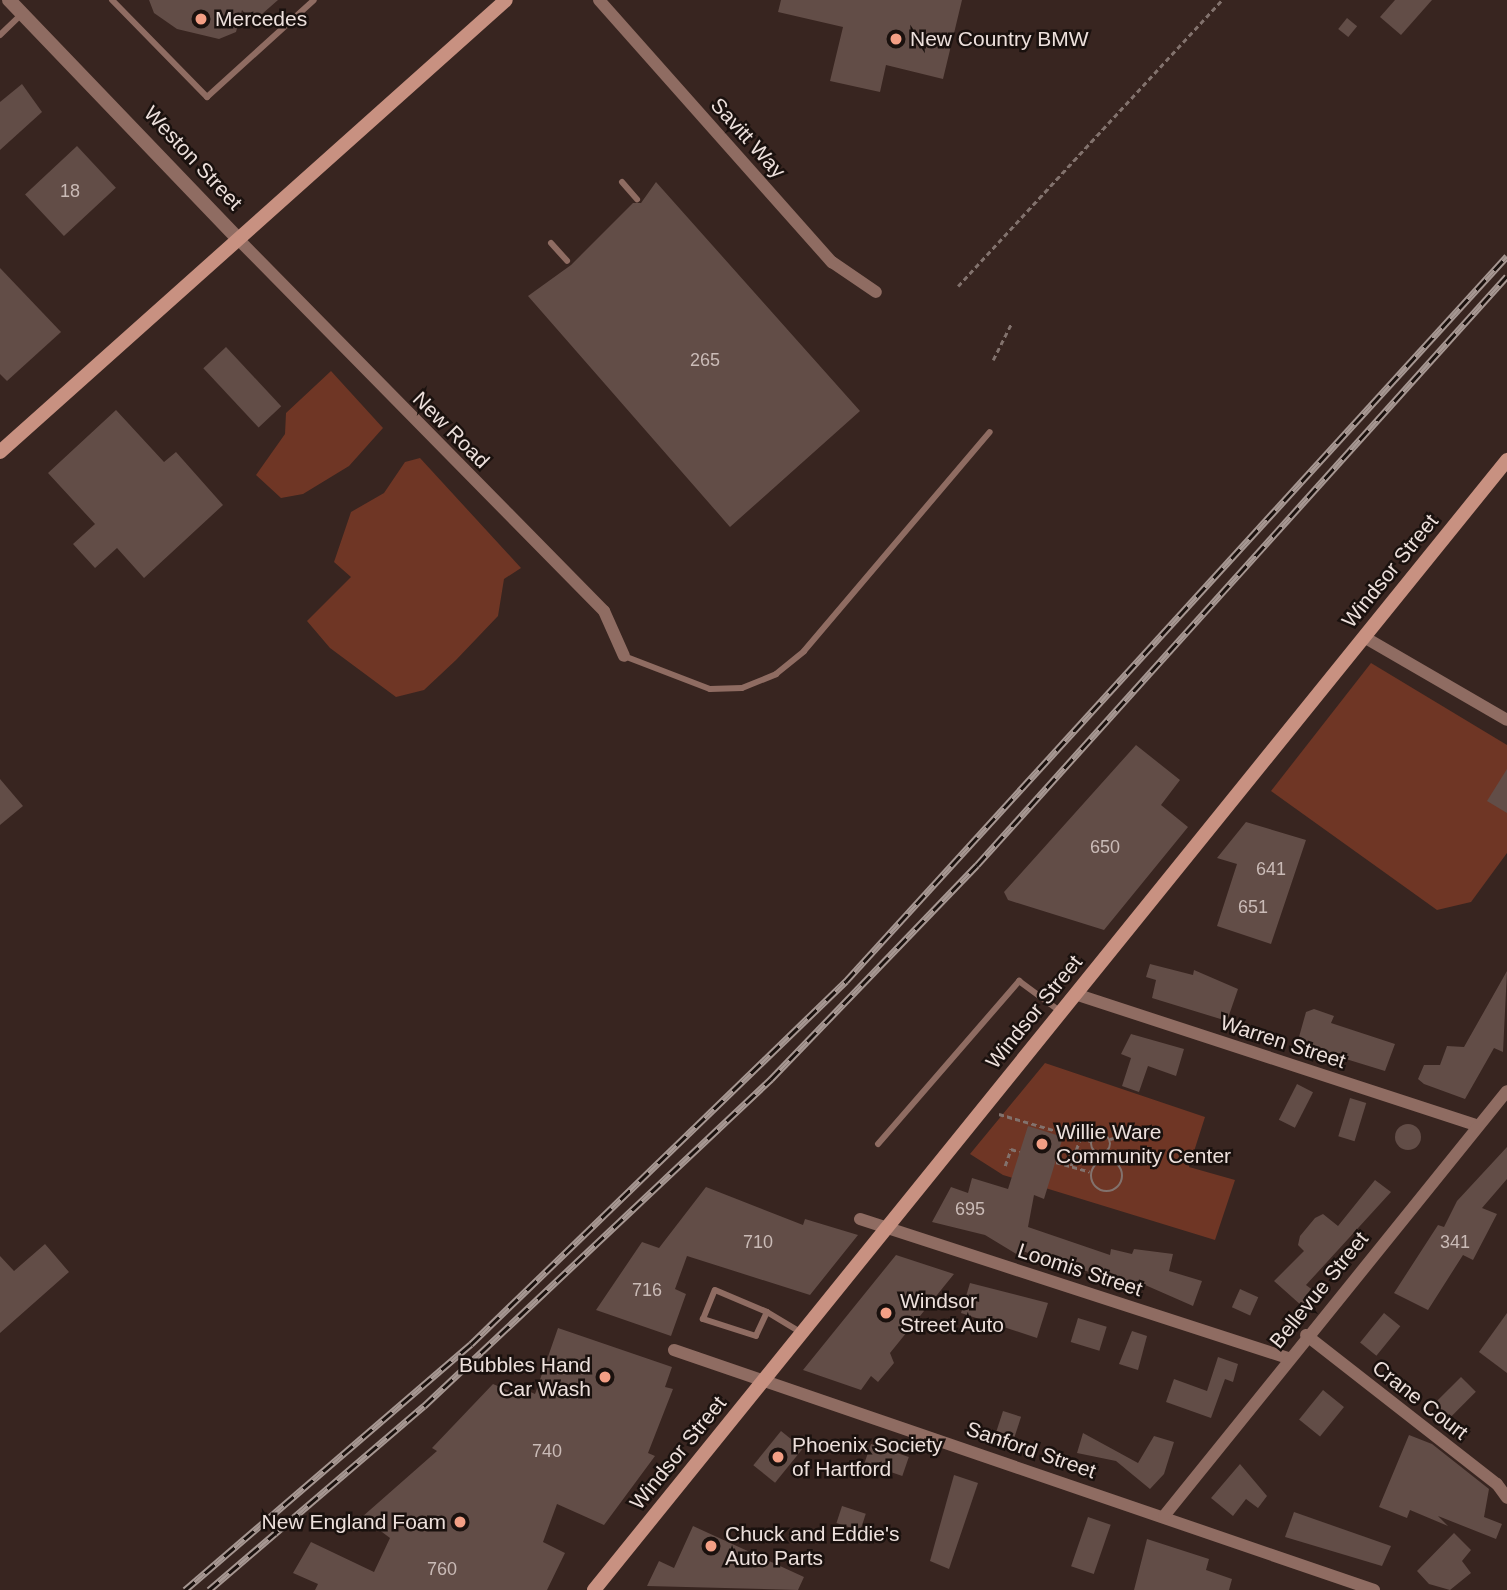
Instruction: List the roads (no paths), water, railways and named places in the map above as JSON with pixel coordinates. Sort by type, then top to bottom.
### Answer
[{"type":"main road","points":[[238,239],[506,0]]},
{"type":"main road","name":"Weston Street","points":[[0,452],[238,239]]},
{"type":"main road","name":"Windsor Street","points":[[594,1590],[1507,460]]},
{"type":"street","name":"Weston Street","points":[[9,0],[238,239]]},
{"type":"street","name":"Savitt Way","points":[[599,0],[832,262],[876,292]]},
{"type":"street","name":"New Road","points":[[238,239],[604,611],[624,656]]},
{"type":"street","points":[[1364,637],[1507,720]]},
{"type":"street","name":"Warren Street","points":[[1075,994],[1478,1126]]},
{"type":"street","name":"Bellevue Street","points":[[1164,1516],[1306,1335],[1507,1091]]},
{"type":"street","name":"Loomis Street","points":[[860,1219],[1288,1358]]},
{"type":"street","name":"Crane Court","points":[[1306,1335],[1497,1484],[1507,1498]]},
{"type":"street","name":"Sanford Street","points":[[674,1350],[1374,1590]]},
{"type":"lane","points":[[112,0],[208,97],[314,0]]},
{"type":"lane","points":[[0,35],[22,13]]},
{"type":"lane","points":[[622,182],[637,199]]},
{"type":"lane","points":[[551,243],[567,261]]},
{"type":"lane","points":[[624,656],[710,688],[742,688],[776,674],[804,651],[990,432]]},
{"type":"lane","points":[[878,1144],[1019,981],[1061,1012]]},
{"type":"lane","points":[[767,1312],[756,1336],[703,1319],[715,1290],[767,1312],[800,1332]]},
{"type":"railway","points":[[185,1590],[471,1344],[846,981],[1507,256]]},
{"type":"railway","points":[[209,1590],[424,1406],[771,1079],[977,865],[1507,276]]},
{"type":"place","name":"Mercedes","points":[[201,19]]},
{"type":"place","name":"New Country BMW","points":[[896,39]]},
{"type":"place","name":"Willie Ware Community Center","points":[[1042,1144]]},
{"type":"place","name":"Windsor Street Auto","points":[[886,1313]]},
{"type":"place","name":"Bubbles Hand Car Wash","points":[[605,1377]]},
{"type":"place","name":"Phoenix Society of Hartford","points":[[778,1457]]},
{"type":"place","name":"New England Foam","points":[[460,1522]]},
{"type":"place","name":"Chuck and Eddie's Auto Parts","points":[[711,1546]]}]
